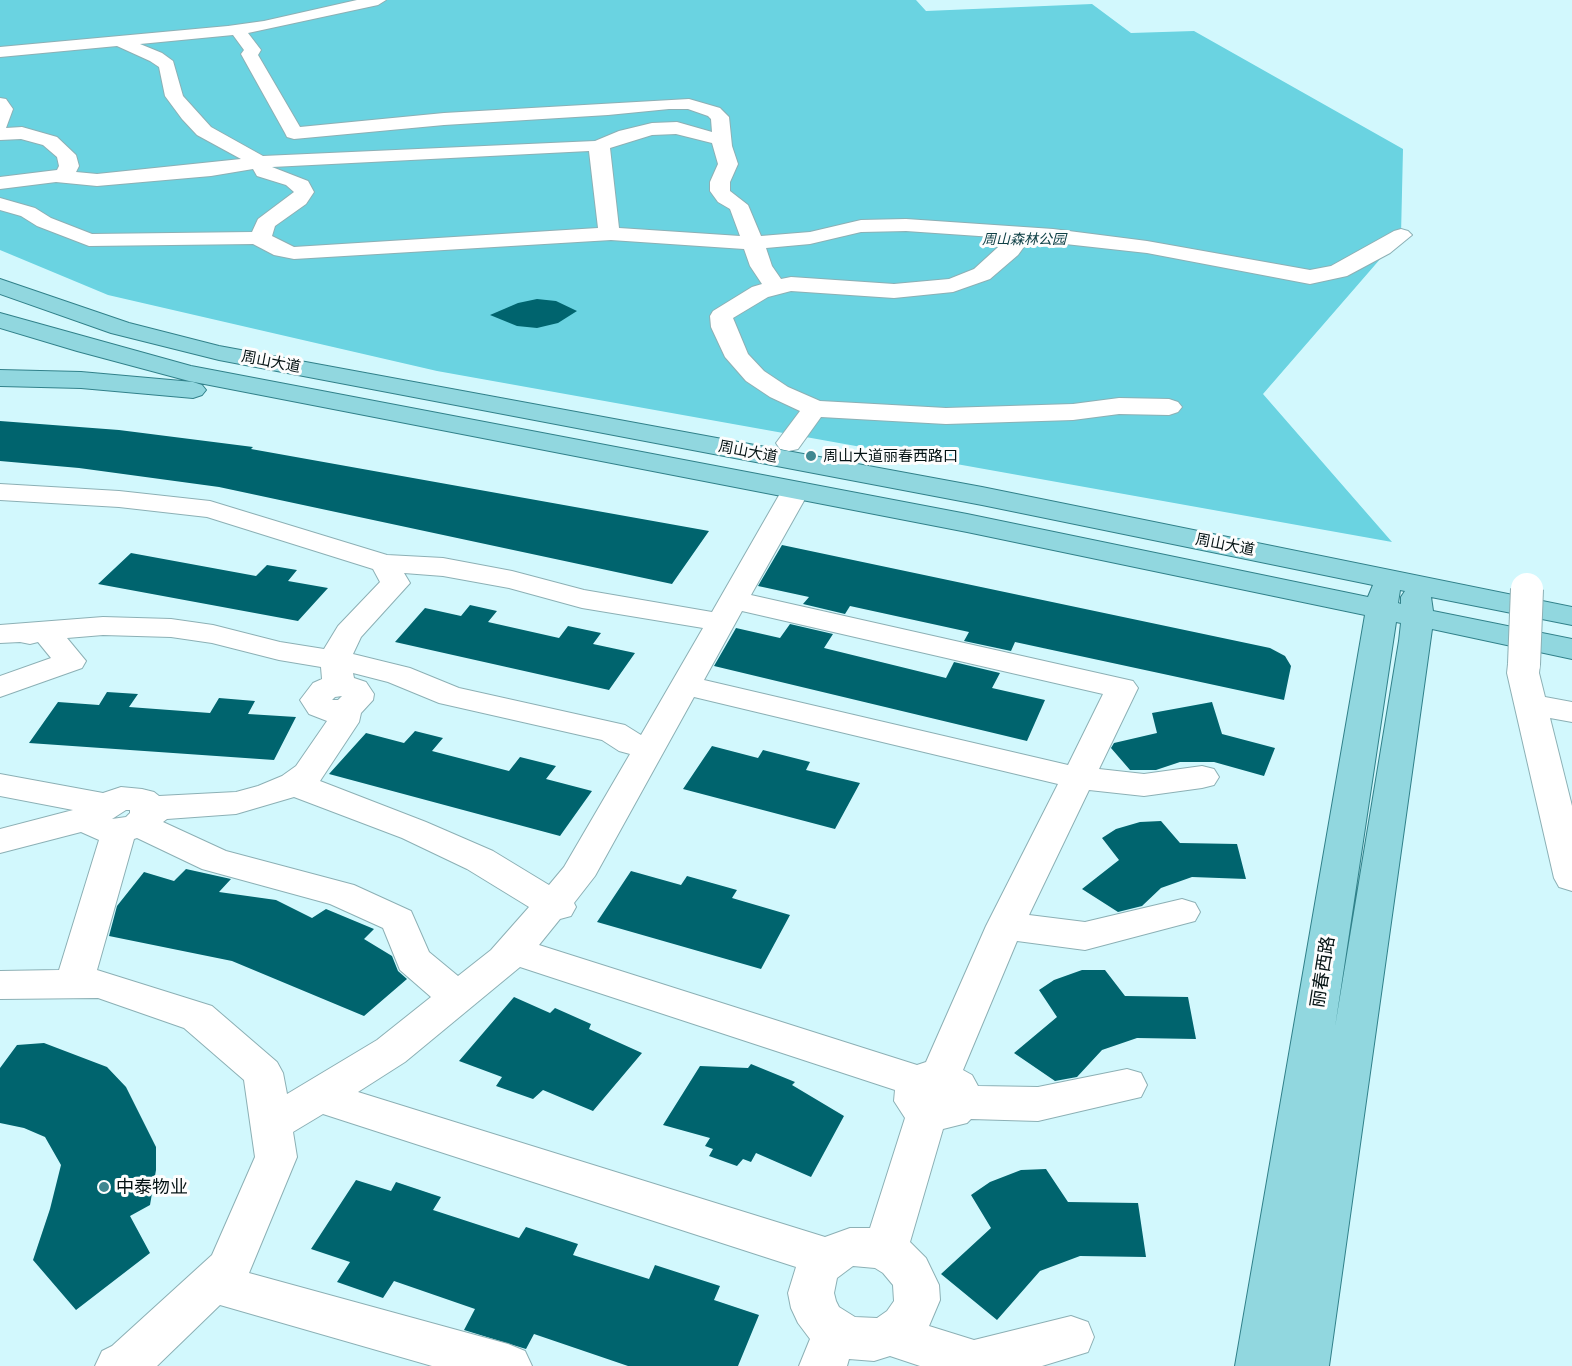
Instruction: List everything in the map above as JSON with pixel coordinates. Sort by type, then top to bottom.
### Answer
[{"type":"main road","name":"周山大道","points":[[0,286],[120,328],[219,352],[982,496],[1400,597],[1572,649]]},
{"type":"main road","name":"周山大道","points":[[0,320],[86,346],[189,373],[796,490],[1400,597],[1572,616]]},
{"type":"main road","points":[[0,378],[81,381],[348,404]]},
{"type":"main road","name":"丽春西路","points":[[1260,1366],[1400,597]]},
{"type":"main road","points":[[1304,1366],[1400,597]]},
{"type":"lane","points":[[0,52],[237,30],[378,0]]},
{"type":"lane","points":[[237,30],[253,50],[249,54],[294,133],[444,119],[689,104],[714,112],[720,117],[721,140],[728,164],[720,182],[720,191],[725,198],[738,205],[761,266],[775,287]]},
{"type":"lane","points":[[120,42],[156,57],[167,65],[174,96],[204,131],[260,162],[264,172],[301,185],[304,192],[299,200],[265,223],[261,239]]},
{"type":"lane","points":[[0,103],[4,109],[0,124]]},
{"type":"lane","points":[[596,147],[626,135],[652,129],[684,129],[721,140]]},
{"type":"lane","points":[[0,134],[22,133],[50,141],[66,154],[69,166],[64,176]]},
{"type":"lane","points":[[0,181],[64,176],[98,180],[211,170],[260,162],[590,145],[600,148],[609,234]]},
{"type":"lane","points":[[0,162],[7,168],[0,181]]},
{"type":"lane","points":[[0,204],[28,212],[44,222],[89,240],[261,239],[282,250],[294,253],[609,234],[754,243],[810,238],[861,226],[935,226],[1053,235],[1147,247],[1310,277],[1339,271],[1401,235]]},
{"type":"lane","points":[[1023,234],[1010,250],[982,274],[952,285],[894,291],[791,284],[760,292],[721,315],[723,327],[737,357],[755,376],[778,392],[825,410],[946,416],[1073,412],[1119,406],[1169,407]]},
{"type":"lane","points":[[789,443],[815,408]]},
{"type":"lane","points":[[271,1125],[391,1051],[504,960],[555,905],[577,876],[796,490]]},
{"type":"lane","points":[[0,492],[119,499],[210,509],[384,563],[443,567],[512,580],[582,599],[726,611],[1122,688],[1005,926],[937,1093],[885,1251]]},
{"type":"lane","points":[[0,841],[121,816],[236,803],[294,784],[308,774],[343,722],[340,646],[349,632],[395,583],[384,563]]},
{"type":"lane","points":[[1528,578],[1523,673],[1572,878]]},
{"type":"lane","points":[[0,634],[103,626],[171,628],[213,634],[279,651],[340,685]]},
{"type":"lane","points":[[0,645],[44,630]]},
{"type":"lane","points":[[0,687],[70,661],[44,630]]},
{"type":"lane","points":[[340,685],[362,665],[399,675],[450,696],[613,732],[631,744],[649,748]]},
{"type":"lane","points":[[684,685],[1077,778],[1144,785],[1202,777]]},
{"type":"lane","points":[[1531,704],[1572,712]]},
{"type":"lane","points":[[294,784],[414,830],[471,855],[555,905]]},
{"type":"lane","points":[[0,785],[121,816],[215,860],[341,894],[398,920],[413,960],[457,997]]},
{"type":"lane","points":[[74,984],[121,816]]},
{"type":"lane","points":[[1005,926],[1084,936],[1182,912]]},
{"type":"lane","points":[[512,950],[937,1093],[1038,1104],[1127,1085]]},
{"type":"lane","points":[[0,985],[99,984],[198,1017],[263,1073],[276,1157],[230,1268],[129,1361],[119,1366]]},
{"type":"lane","points":[[318,1096],[829,1258]]},
{"type":"lane","points":[[868,1247],[885,1251],[905,1266],[916,1285],[916,1300],[912,1314],[903,1326],[890,1335],[874,1340],[848,1338],[830,1349],[823,1322],[814,1308],[811,1293],[814,1278],[821,1264],[829,1258],[850,1248],[868,1247]]},
{"type":"lane","points":[[213,1283],[508,1366]]},
{"type":"lane","points":[[890,1335],[974,1362],[1071,1336]]},
{"type":"green space","name":"周山森林公园","points":[[0,0],[916,0],[926,11],[1092,4],[1131,33],[1194,31],[1403,149],[1401,235],[1263,394],[1392,542],[437,371],[108,295],[0,250]]},
{"type":"building","points":[[537,299],[556,301],[577,311],[558,323],[537,328],[517,326],[490,315],[518,303]]},
{"type":"building","points":[[0,421],[119,430],[253,447],[251,449],[709,531],[672,584],[219,487],[79,468],[0,461]]},
{"type":"building","points":[[782,545],[1270,648],[1285,656],[1291,666],[1284,700],[1015,642],[1011,651],[964,641],[969,632],[850,606],[845,614],[803,604],[809,597],[758,586]]},
{"type":"building","points":[[131,553],[256,576],[267,565],[297,570],[288,581],[328,588],[298,621],[98,584]]},
{"type":"building","points":[[470,605],[497,611],[488,622],[559,638],[568,626],[601,633],[593,644],[635,653],[609,690],[395,642],[425,608],[461,616]]},
{"type":"building","points":[[790,624],[833,634],[824,648],[946,678],[954,662],[1000,673],[992,688],[1045,700],[1027,741],[714,666],[736,628],[780,638]]},
{"type":"building","points":[[107,692],[138,694],[129,707],[210,713],[219,698],[255,701],[248,714],[296,717],[274,760],[29,743],[58,702],[99,705]]},
{"type":"building","points":[[1212,702],[1222,734],[1275,748],[1264,776],[1214,762],[1180,762],[1156,770],[1130,770],[1111,748],[1114,743],[1157,733],[1152,713]]},
{"type":"building","points":[[415,731],[443,738],[432,751],[509,771],[520,757],[556,766],[546,779],[592,791],[560,836],[329,774],[366,733],[404,743]]},
{"type":"building","points":[[712,746],[758,758],[763,750],[810,762],[806,770],[860,783],[835,829],[683,789]]},
{"type":"building","points":[[1161,821],[1180,843],[1237,844],[1246,879],[1192,877],[1161,888],[1142,906],[1118,912],[1082,889],[1119,860],[1102,838],[1116,829],[1140,822]]},
{"type":"building","points":[[186,869],[231,879],[219,892],[276,900],[312,918],[326,909],[374,929],[364,939],[392,956],[398,971],[407,979],[364,1016],[232,961],[109,936],[117,906],[144,872],[174,881]]},
{"type":"building","points":[[631,871],[681,885],[687,876],[737,890],[732,898],[790,915],[761,969],[597,922]]},
{"type":"building","points":[[1082,970],[1105,970],[1125,996],[1188,997],[1196,1039],[1137,1038],[1102,1050],[1077,1077],[1055,1081],[1014,1053],[1057,1017],[1039,990],[1054,980]]},
{"type":"building","points":[[514,997],[550,1013],[555,1008],[591,1024],[589,1029],[642,1053],[593,1111],[543,1090],[533,1099],[496,1086],[502,1077],[459,1061]]},
{"type":"building","name":"中泰物业","points":[[44,1043],[107,1067],[126,1087],[156,1147],[156,1170],[150,1205],[130,1216],[150,1253],[76,1310],[33,1260],[50,1209],[61,1165],[45,1137],[24,1128],[0,1123],[0,1068],[17,1045]]},
{"type":"building","points":[[751,1064],[795,1082],[792,1085],[844,1116],[811,1177],[756,1153],[751,1162],[743,1159],[737,1166],[709,1156],[713,1149],[705,1146],[710,1138],[663,1125],[700,1066],[748,1068]]},
{"type":"building","points":[[1046,1169],[1068,1202],[1138,1203],[1146,1257],[1080,1256],[1040,1271],[997,1320],[941,1274],[991,1228],[971,1195],[990,1182],[1021,1170]]},
{"type":"building","points":[[356,1180],[391,1191],[396,1182],[441,1197],[433,1210],[519,1238],[526,1227],[578,1244],[573,1255],[649,1279],[655,1265],[720,1286],[714,1300],[759,1315],[738,1366],[628,1366],[534,1334],[526,1349],[464,1330],[475,1309],[394,1281],[383,1298],[337,1282],[350,1262],[311,1249]]},
{"type":"place","name":"周山大道丽春西路口","points":[[811,456]]},
{"type":"place","name":"中泰物业","points":[[104,1187]]}]
